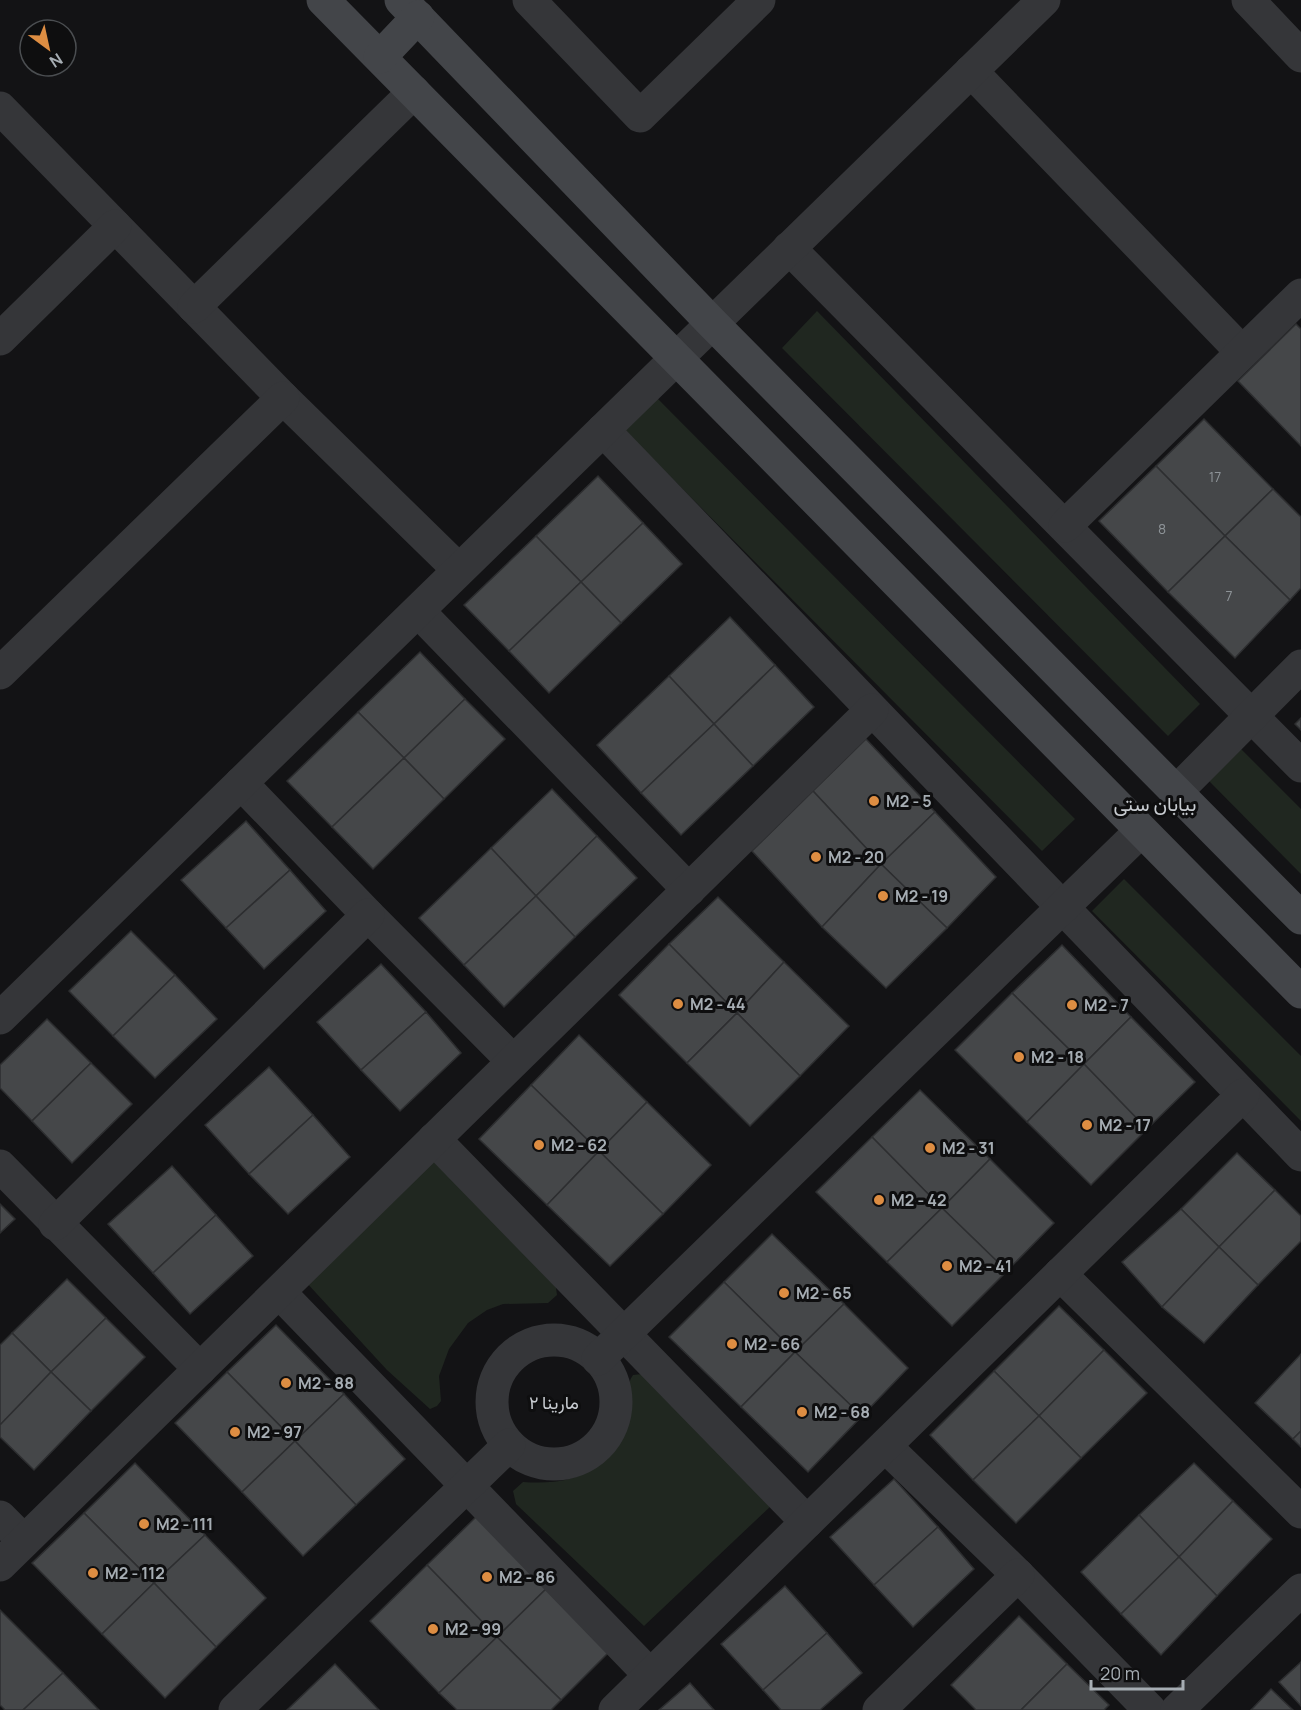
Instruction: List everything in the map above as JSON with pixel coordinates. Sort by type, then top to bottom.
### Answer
[{"type":"street","points":[[323,0],[1301,992]]},
{"type":"street","points":[[529,0],[640,116],[759,0]]},
{"type":"street","points":[[5,1003],[241,783],[1044,0]]},
{"type":"street","points":[[1248,0],[1295,38]]},
{"type":"street","points":[[380,57],[409,9],[712,323],[1301,918]]},
{"type":"street","points":[[971,71],[1242,352]]},
{"type":"street","points":[[194,306],[414,92]]},
{"type":"street","points":[[0,108],[283,398],[459,570]]},
{"type":"street","points":[[0,339],[115,226]]},
{"type":"street","points":[[789,248],[1301,766]]},
{"type":"street","points":[[1065,526],[1301,295]]},
{"type":"street","points":[[0,673],[283,398]]},
{"type":"street","points":[[603,430],[1301,1155]]},
{"type":"street","points":[[417,611],[689,890]]},
{"type":"street","points":[[1176,792],[1301,666]]},
{"type":"street","points":[[0,1565],[872,710]]},
{"type":"street","points":[[241,783],[513,1062]]},
{"type":"street","points":[[598,1359],[1141,831]]},
{"type":"street","points":[[55,1224],[368,915]]},
{"type":"street","points":[[615,1710],[1243,1095]]},
{"type":"street","points":[[434,1139],[807,1522]]},
{"type":"street","points":[[0,1166],[200,1369]]},
{"type":"street","points":[[1060,1274],[1301,1512]]},
{"type":"street","points":[[279,1292],[651,1675]]},
{"type":"street","points":[[547,1340],[567,1341],[587,1349],[598,1359],[613,1381],[616,1402],[613,1423],[602,1442],[586,1455],[566,1463],[545,1464],[525,1457],[508,1445],[497,1429],[492,1410],[492,1390],[499,1372],[511,1356],[528,1345],[547,1340]]},
{"type":"street","points":[[235,1710],[508,1445]]},
{"type":"street","points":[[885,1446],[1018,1575],[1150,1710]]},
{"type":"street","points":[[0,1517],[24,1541]]},
{"type":"street","points":[[879,1710],[1018,1575]]},
{"type":"street","points":[[1177,1710],[1301,1590]]},
{"type":"shaded area","points":[[817,311],[1200,704],[1168,736],[782,348]]},
{"type":"shaded area","points":[[657,398],[1075,819],[1042,851],[624,430]]},
{"type":"shaded area","points":[[1241,749],[1301,809],[1301,874],[1209,781]]},
{"type":"shaded area","points":[[1124,879],[1301,1056],[1301,1121],[1092,911]]},
{"type":"shaded area","points":[[420,1145],[555,1281],[557,1295],[548,1303],[503,1304],[487,1310],[468,1323],[449,1349],[439,1376],[441,1401],[430,1409],[387,1370],[293,1268]]},
{"type":"shaded area","points":[[642,1374],[773,1504],[644,1626],[516,1504],[513,1491],[523,1482],[540,1483],[569,1479],[589,1470],[608,1455],[628,1426],[630,1380],[633,1375]]},
{"type":"building","points":[[1296,324],[1301,329],[1301,446],[1238,381]]},
{"type":"building","points":[[1204,419],[1273,489],[1225,536],[1156,466]]},
{"type":"building","points":[[1156,466],[1225,536],[1168,592],[1099,521]]},
{"type":"building","points":[[598,476],[643,523],[581,582],[536,536]]},
{"type":"building","points":[[1273,489],[1301,517],[1301,588],[1290,600],[1225,536]]},
{"type":"building","points":[[643,523],[682,564],[621,623],[581,582]]},
{"type":"building","points":[[536,536],[581,582],[509,651],[464,605]]},
{"type":"building","points":[[1225,536],[1290,600],[1235,658],[1168,592]]},
{"type":"building","points":[[581,582],[621,623],[549,693],[509,651]]},
{"type":"building","points":[[730,617],[775,665],[714,724],[669,676]]},
{"type":"building","points":[[420,652],[465,699],[404,758],[358,712]]},
{"type":"building","points":[[775,665],[814,707],[753,766],[714,724]]},
{"type":"building","points":[[669,676],[714,724],[641,793],[597,745]]},
{"type":"building","points":[[465,699],[505,739],[444,799],[404,758]]},
{"type":"building","points":[[358,712],[404,758],[332,827],[287,781]]},
{"type":"building","points":[[1301,718],[1301,730],[1295,724]]},
{"type":"building","points":[[714,724],[753,766],[681,835],[641,793]]},
{"type":"building","name":"M2 - 5","points":[[866,739],[935,812],[881,864],[813,791]]},
{"type":"building","points":[[404,758],[444,799],[373,869],[332,827]]},
{"type":"building","points":[[552,789],[597,836],[536,896],[491,848]]},
{"type":"building","name":"M2 - 20","points":[[813,791],[881,864],[822,927],[752,851]]},
{"type":"building","points":[[935,812],[996,877],[947,928],[881,864]]},
{"type":"building","points":[[246,821],[290,870],[226,928],[181,880]]},
{"type":"building","points":[[597,836],[637,878],[575,937],[536,896]]},
{"type":"building","points":[[491,848],[536,896],[464,965],[419,918]]},
{"type":"building","name":"M2 - 19","points":[[881,864],[947,928],[886,988],[822,927]]},
{"type":"building","points":[[290,870],[326,911],[264,969],[226,928]]},
{"type":"building","points":[[536,896],[575,937],[504,1007],[464,965]]},
{"type":"building","points":[[718,897],[784,962],[737,1013],[669,944]]},
{"type":"building","points":[[131,931],[175,975],[113,1036],[69,991]]},
{"type":"building","name":"M2 - 44","points":[[669,944],[737,1013],[687,1063],[619,995]]},
{"type":"building","name":"M2 - 7","points":[[1062,945],[1131,1017],[1084,1064],[1012,993]]},
{"type":"building","points":[[784,962],[849,1026],[800,1076],[737,1013]]},
{"type":"building","points":[[381,964],[426,1012],[361,1070],[317,1022]]},
{"type":"building","points":[[175,975],[217,1019],[155,1078],[113,1036]]},
{"type":"building","name":"M2 - 18","points":[[1012,993],[1084,1064],[1027,1122],[955,1050]]},
{"type":"building","points":[[426,1012],[461,1053],[400,1111],[361,1070]]},
{"type":"building","points":[[737,1013],[800,1076],[750,1126],[687,1063]]},
{"type":"building","points":[[1131,1017],[1195,1082],[1147,1129],[1084,1064]]},
{"type":"building","points":[[47,1019],[91,1063],[32,1121],[0,1088],[0,1065]]},
{"type":"building","points":[[579,1035],[647,1102],[599,1151],[531,1085]]},
{"type":"building","points":[[91,1063],[132,1104],[72,1163],[32,1121]]},
{"type":"building","name":"M2 - 17","points":[[1084,1064],[1147,1129],[1091,1185],[1027,1122]]},
{"type":"building","points":[[269,1067],[313,1115],[249,1174],[205,1125]]},
{"type":"building","name":"M2 - 62","points":[[531,1085],[599,1151],[547,1205],[479,1139]]},
{"type":"building","name":"M2 - 31","points":[[920,1090],[990,1159],[942,1208],[872,1137]]},
{"type":"building","points":[[647,1102],[711,1165],[663,1214],[599,1151]]},
{"type":"building","points":[[313,1115],[350,1157],[288,1214],[249,1174]]},
{"type":"building","name":"M2 - 42","points":[[872,1137],[942,1208],[887,1262],[816,1192]]},
{"type":"building","points":[[599,1151],[663,1214],[610,1266],[547,1205]]},
{"type":"building","points":[[1237,1153],[1275,1190],[1219,1247],[1181,1209]]},
{"type":"building","points":[[990,1159],[1054,1223],[1007,1271],[942,1208]]},
{"type":"building","points":[[172,1166],[216,1215],[153,1273],[108,1224]]},
{"type":"building","points":[[1275,1190],[1301,1216],[1301,1241],[1258,1285],[1219,1247]]},
{"type":"building","points":[[0,1204],[15,1219],[0,1233]]},
{"type":"building","name":"M2 - 41","points":[[942,1208],[1007,1271],[952,1326],[887,1262]]},
{"type":"building","points":[[1181,1209],[1219,1247],[1162,1307],[1122,1262]]},
{"type":"building","points":[[216,1215],[253,1256],[190,1314],[153,1273]]},
{"type":"building","name":"M2 - 65","points":[[772,1234],[844,1304],[795,1352],[724,1282]]},
{"type":"building","points":[[1219,1247],[1258,1285],[1204,1343],[1162,1307]]},
{"type":"building","points":[[67,1279],[106,1318],[51,1372],[12,1333]]},
{"type":"building","name":"M2 - 66","points":[[724,1282],[795,1352],[741,1407],[669,1337]]},
{"type":"building","points":[[844,1304],[908,1368],[862,1416],[795,1352]]},
{"type":"building","points":[[1059,1306],[1104,1350],[1039,1416],[994,1371]]},
{"type":"building","points":[[106,1318],[145,1357],[91,1411],[51,1372]]},
{"type":"building","name":"M2 - 88","points":[[276,1325],[344,1394],[295,1441],[227,1372]]},
{"type":"building","points":[[12,1333],[51,1372],[0,1425],[0,1345]]},
{"type":"building","points":[[1104,1350],[1147,1393],[1081,1458],[1039,1416]]},
{"type":"building","name":"M2 - 68","points":[[795,1352],[862,1416],[808,1472],[741,1407]]},
{"type":"building","points":[[1301,1354],[1301,1431],[1293,1439],[1255,1403]]},
{"type":"building","points":[[994,1371],[1039,1416],[973,1480],[930,1435]]},
{"type":"building","points":[[51,1372],[91,1411],[34,1470],[0,1437],[0,1425]]},
{"type":"building","name":"M2 - 97","points":[[227,1372],[295,1441],[242,1492],[175,1423]]},
{"type":"building","points":[[344,1394],[405,1459],[356,1505],[295,1441]]},
{"type":"building","points":[[1039,1416],[1081,1458],[1016,1523],[973,1480]]},
{"type":"building","points":[[1301,1431],[1301,1447],[1293,1439]]},
{"type":"building","points":[[295,1441],[356,1505],[303,1556],[242,1492]]},
{"type":"building","name":"M2 - 111","points":[[135,1463],[205,1535],[154,1583],[84,1513]]},
{"type":"building","points":[[1194,1463],[1233,1501],[1179,1557],[1139,1515]]},
{"type":"building","points":[[894,1479],[938,1527],[874,1585],[830,1537]]},
{"type":"building","points":[[1233,1501],[1272,1539],[1217,1596],[1179,1557]]},
{"type":"building","name":"M2 - 112","points":[[84,1513],[154,1583],[102,1634],[32,1563]]},
{"type":"building","points":[[1139,1515],[1179,1557],[1121,1614],[1081,1572]]},
{"type":"building","name":"M2 - 86","points":[[477,1516],[546,1589],[497,1637],[427,1565]]},
{"type":"building","points":[[938,1527],[974,1569],[913,1627],[874,1585]]},
{"type":"building","points":[[205,1535],[266,1598],[216,1647],[154,1583]]},
{"type":"building","points":[[1179,1557],[1217,1596],[1161,1655],[1121,1614]]},
{"type":"building","name":"M2 - 99","points":[[427,1565],[497,1637],[439,1693],[370,1621]]},
{"type":"building","points":[[154,1583],[216,1647],[165,1698],[102,1634]]},
{"type":"building","points":[[785,1586],[827,1633],[763,1690],[721,1644]]},
{"type":"building","points":[[546,1589],[608,1653],[561,1700],[497,1637]]},
{"type":"building","points":[[0,1610],[63,1673],[23,1710],[5,1710],[0,1705]]},
{"type":"building","points":[[1019,1616],[1067,1664],[1021,1710],[976,1710],[951,1685]]},
{"type":"building","points":[[827,1633],[862,1673],[820,1710],[781,1710],[763,1690]]},
{"type":"building","points":[[497,1637],[561,1700],[551,1710],[457,1710],[439,1693]]},
{"type":"building","points":[[1301,1662],[1301,1706],[1279,1682]]},
{"type":"building","points":[[335,1664],[379,1710],[287,1710]]},
{"type":"building","points":[[1067,1664],[1109,1705],[1104,1710],[1021,1710]]},
{"type":"building","points":[[63,1673],[99,1710],[23,1710]]},
{"type":"building","points":[[690,1683],[714,1710],[659,1710]]},
{"type":"building","points":[[1271,1689],[1293,1710],[1251,1710]]},
{"type":"place","name":"M2 - 5","points":[[874,801]]},
{"type":"place","name":"M2 - 20","points":[[816,857]]},
{"type":"place","name":"M2 - 19","points":[[883,896]]},
{"type":"place","name":"M2 - 44","points":[[678,1004]]},
{"type":"place","name":"M2 - 7","points":[[1072,1005]]},
{"type":"place","name":"M2 - 18","points":[[1019,1057]]},
{"type":"place","name":"M2 - 17","points":[[1087,1125]]},
{"type":"place","name":"M2 - 62","points":[[539,1145]]},
{"type":"place","name":"M2 - 31","points":[[930,1148]]},
{"type":"place","name":"M2 - 42","points":[[879,1200]]},
{"type":"place","name":"M2 - 41","points":[[947,1266]]},
{"type":"place","name":"M2 - 65","points":[[784,1293]]},
{"type":"place","name":"M2 - 66","points":[[732,1344]]},
{"type":"place","name":"M2 - 88","points":[[286,1383]]},
{"type":"place","name":"M2 - 68","points":[[802,1412]]},
{"type":"place","name":"M2 - 97","points":[[235,1432]]},
{"type":"place","name":"M2 - 111","points":[[144,1524]]},
{"type":"place","name":"M2 - 112","points":[[93,1573]]},
{"type":"place","name":"M2 - 86","points":[[487,1577]]},
{"type":"place","name":"M2 - 99","points":[[433,1629]]},
{"type":"district","name":"بیابان ستی","points":[[1155,804]]},
{"type":"district","name":"مارینا ٢","points":[[554,1403]]}]
